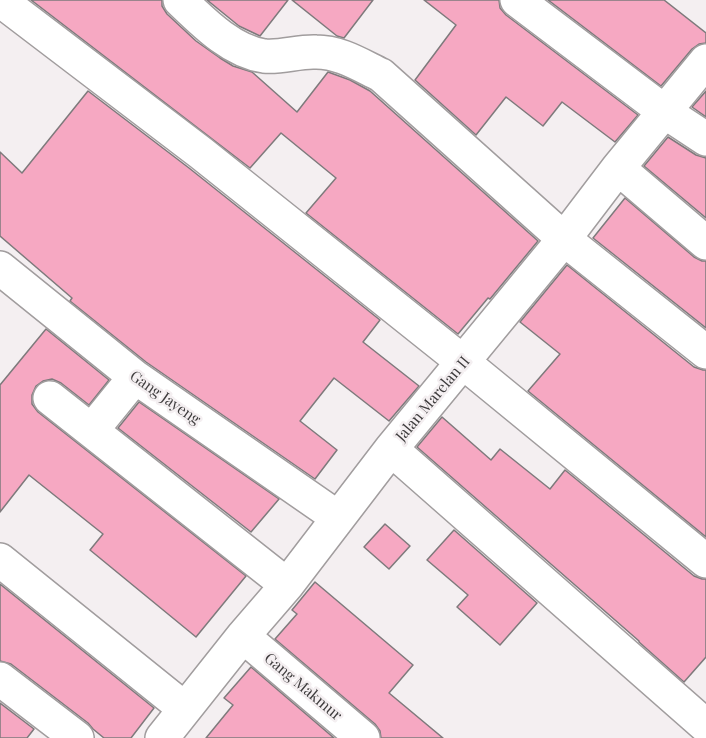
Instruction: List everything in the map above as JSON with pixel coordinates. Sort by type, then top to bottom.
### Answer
[{"type":"street","points":[[0,0],[201,153],[463,362],[706,561]]},
{"type":"street","points":[[180,0],[209,28],[243,50],[265,56],[316,52],[335,55],[345,57],[381,75],[564,239],[706,352]]},
{"type":"street","points":[[517,0],[665,112],[706,139]]},
{"type":"street","name":"Jalan Marelan II","points":[[162,738],[286,585],[391,449],[564,239],[618,168],[706,61]]},
{"type":"street","points":[[618,168],[706,243]]},
{"type":"street","name":"Gang Jayeng","points":[[0,268],[135,377],[337,518]]},
{"type":"street","points":[[92,430],[135,377]]},
{"type":"street","points":[[50,398],[286,585]]},
{"type":"street","points":[[391,449],[706,726]]},
{"type":"street","points":[[0,560],[186,709]]},
{"type":"street","name":"Gang Makmur","points":[[243,636],[363,738]]},
{"type":"street","points":[[0,679],[77,738]]},
{"type":"building","points":[[31,0],[162,0],[162,6],[167,14],[196,41],[233,66],[252,72],[297,112],[328,72],[350,80],[370,91],[538,241],[458,334],[306,213],[336,178],[281,133],[250,168]]},
{"type":"building","points":[[207,0],[288,0],[260,36],[239,26]]},
{"type":"building","points":[[292,0],[373,0],[344,38],[337,36]]},
{"type":"building","points":[[424,0],[499,0],[500,8],[506,15],[638,115],[615,142],[562,102],[543,126],[506,97],[476,135],[415,80],[456,25]]},
{"type":"building","points":[[548,0],[664,0],[706,33],[706,43],[699,44],[692,49],[661,86]]},
{"type":"building","points":[[88,91],[380,320],[363,342],[419,386],[389,421],[334,378],[300,421],[337,450],[315,479],[146,362],[70,301],[72,298],[0,236],[0,152],[22,173]]},
{"type":"building","points":[[706,91],[706,117],[692,107]]},
{"type":"building","points":[[668,137],[696,155],[706,158],[706,218],[644,166]]},
{"type":"building","points":[[625,198],[694,257],[706,261],[706,328],[593,238]]},
{"type":"building","points":[[567,265],[694,367],[706,370],[706,537],[528,391],[560,354],[520,322]]},
{"type":"building","points":[[46,329],[109,380],[89,405],[61,383],[52,379],[43,381],[36,386],[32,395],[32,404],[38,412],[246,576],[196,637],[90,550],[103,534],[29,475],[0,512],[0,385]]},
{"type":"building","points":[[139,402],[279,499],[251,532],[118,428]]},
{"type":"building","points":[[442,417],[491,460],[500,449],[550,489],[565,470],[694,576],[706,579],[706,657],[684,682],[417,447]]},
{"type":"building","points":[[385,524],[410,546],[389,569],[364,547]]},
{"type":"building","points":[[454,530],[537,603],[500,645],[457,607],[468,595],[427,560]]},
{"type":"building","points":[[315,582],[413,665],[389,693],[443,738],[381,738],[380,731],[375,724],[275,639],[297,614],[292,610]]},
{"type":"building","points":[[0,584],[154,708],[131,738],[104,738],[11,664],[0,661]]},
{"type":"building","points":[[251,667],[334,738],[206,738],[233,705],[224,698]]},
{"type":"building","points":[[0,703],[34,729],[27,738],[0,738]]}]
